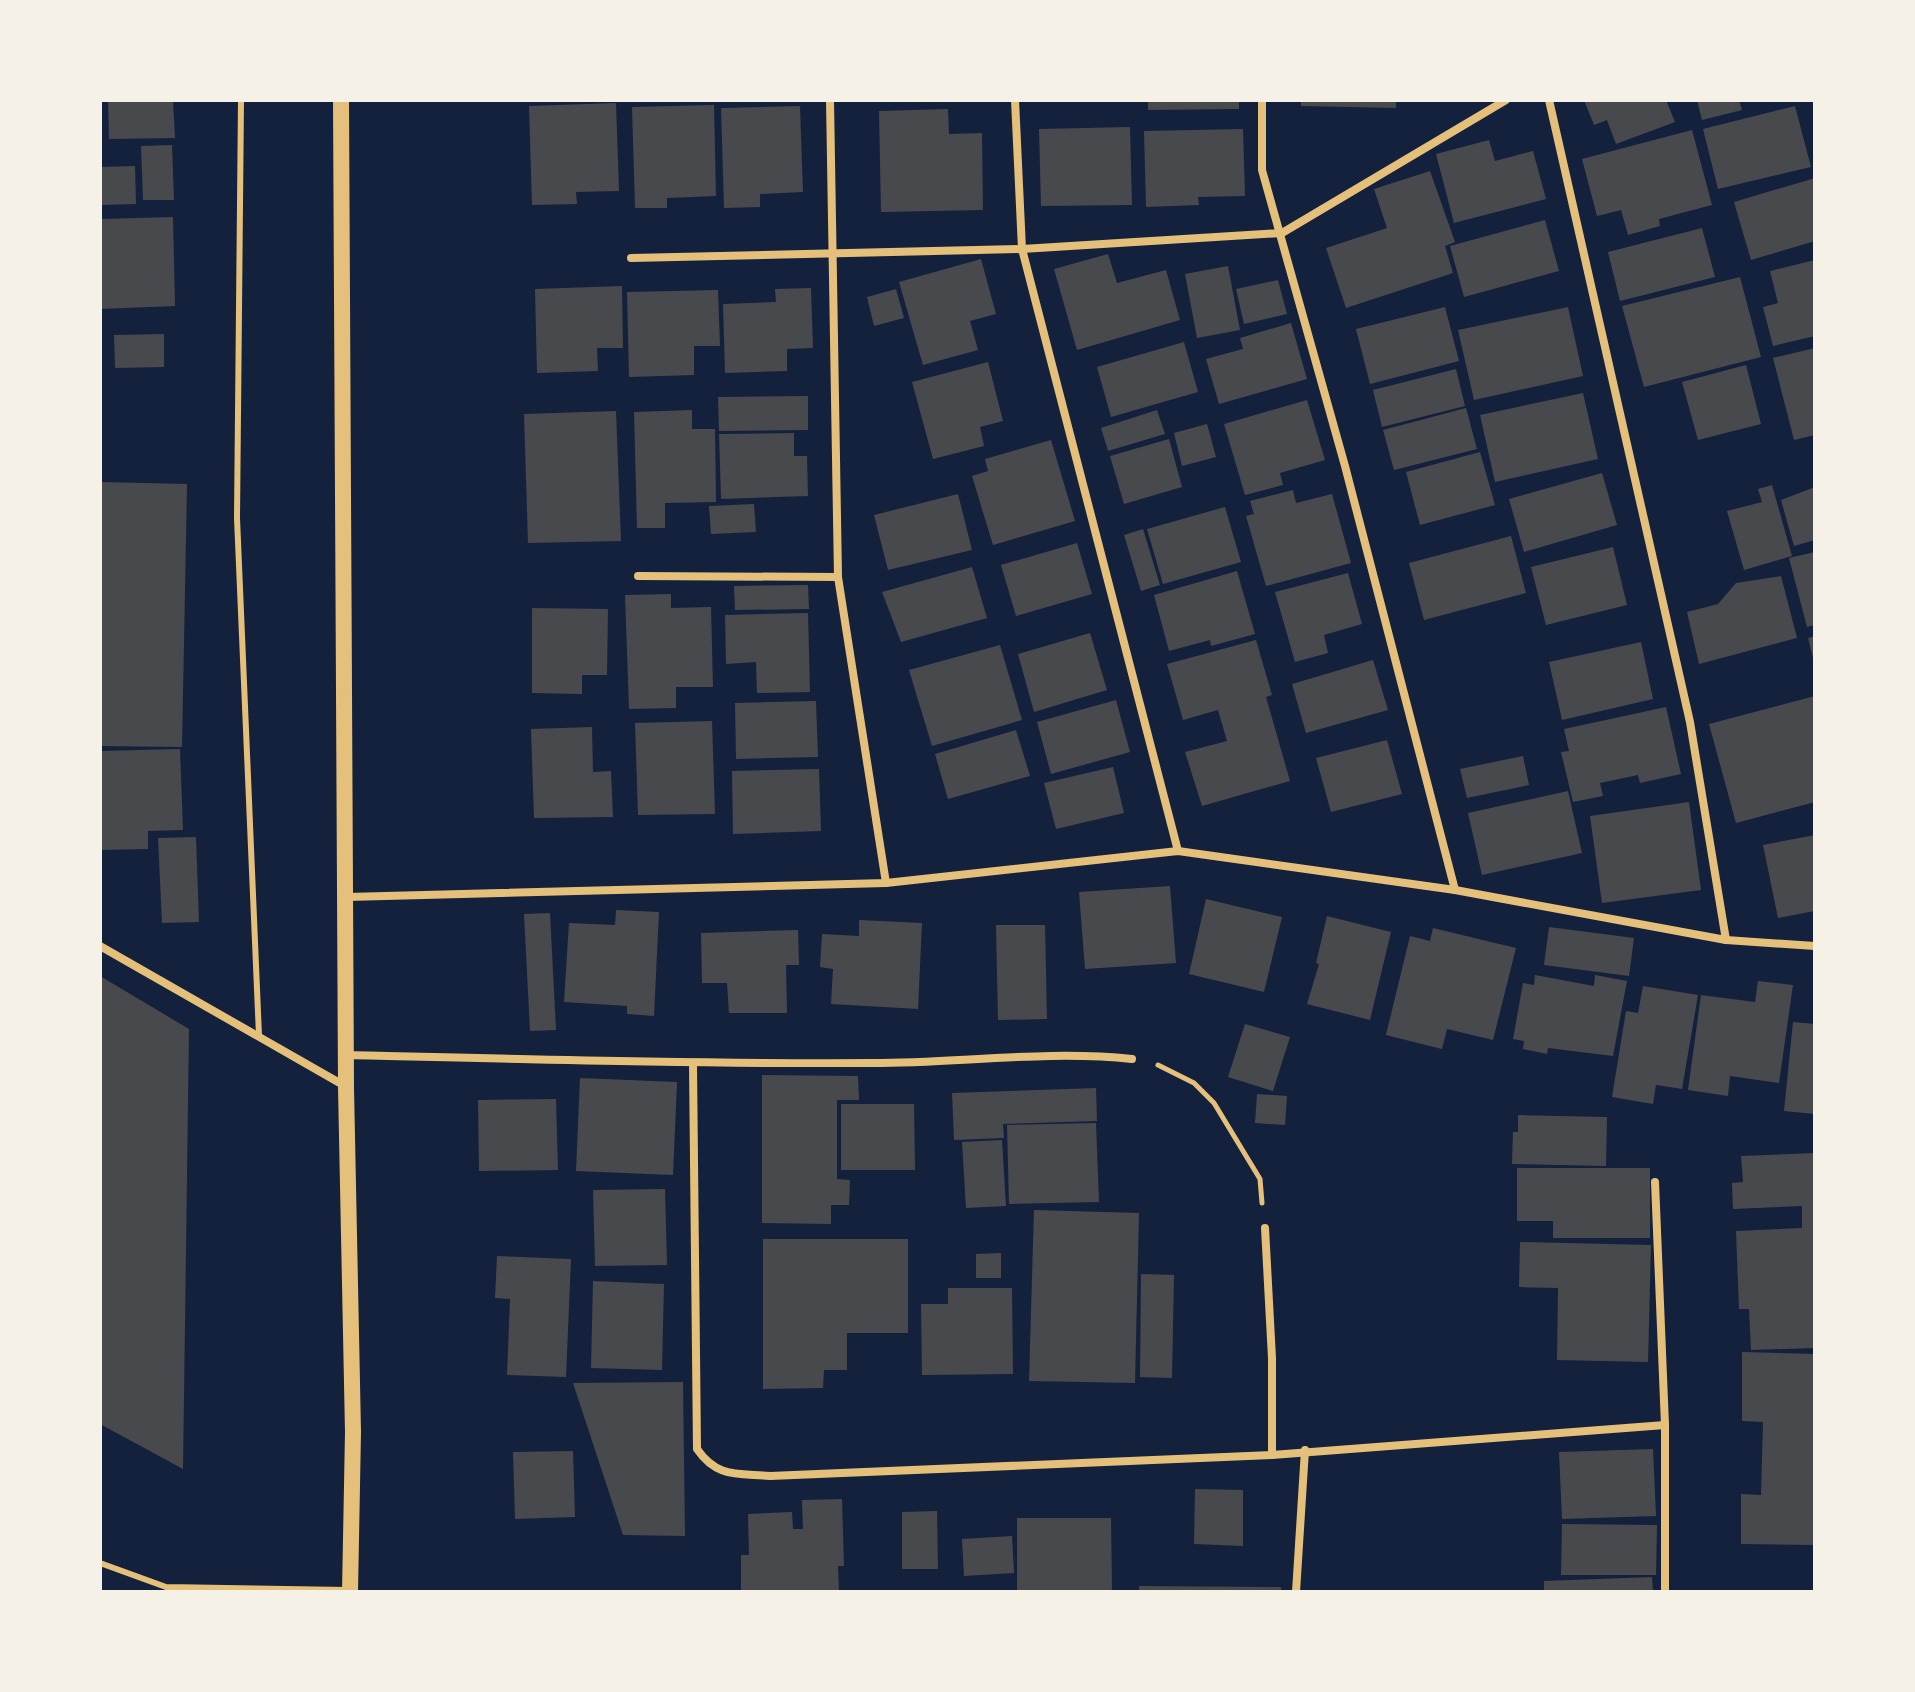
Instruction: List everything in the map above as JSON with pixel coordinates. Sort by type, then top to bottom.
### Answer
[{"type":"main road","points":[[341,100],[346,1087],[353,1432],[350,1591]]},
{"type":"street","points":[[830,100],[838,577],[886,883]]},
{"type":"street","points":[[1015,100],[1022,249],[1178,851]]},
{"type":"street","points":[[1262,100],[1262,170],[1282,233],[1455,890]]},
{"type":"street","points":[[631,258],[1022,249],[1282,233],[1506,100]]},
{"type":"street","points":[[1549,100],[1690,722],[1726,940]]},
{"type":"street","points":[[638,576],[838,577]]},
{"type":"street","points":[[347,897],[886,883],[1178,851],[1455,890],[1726,940],[1815,946]]},
{"type":"street","points":[[100,946],[346,1087]]},
{"type":"street","points":[[347,1055],[693,1064],[954,1063],[1087,1054],[1132,1059]]},
{"type":"street","points":[[693,1064],[697,1449],[708,1465],[726,1473],[770,1476],[1272,1455],[1305,1450],[1665,1425]]},
{"type":"street","points":[[1655,1182],[1665,1425],[1665,1592]]},
{"type":"street","points":[[1265,1228],[1272,1358],[1272,1455]]},
{"type":"street","points":[[1296,1592],[1305,1450]]},
{"type":"lane","points":[[241,100],[243,189],[237,518],[259,1036]]},
{"type":"lane","points":[[100,1563],[108,1569],[166,1587],[350,1591]]},
{"type":"path","points":[[1132,1059],[1182,1076],[1214,1103],[1260,1179],[1265,1228]]},
{"type":"building","points":[[108,100],[173,100],[175,138],[109,139]]},
{"type":"building","points":[[1148,100],[1239,100],[1239,109],[1148,110]]},
{"type":"building","points":[[1301,100],[1396,100],[1396,108],[1301,106]]},
{"type":"building","points":[[1584,100],[1666,100],[1675,122],[1616,144],[1607,120],[1594,125]]},
{"type":"building","points":[[1697,100],[1739,100],[1742,110],[1702,120]]},
{"type":"building","points":[[616,103],[619,191],[576,192],[577,204],[532,205],[529,106]]},
{"type":"building","points":[[714,105],[716,196],[667,198],[667,208],[635,208],[632,107]]},
{"type":"building","points":[[800,106],[803,192],[760,194],[760,207],[724,208],[721,108]]},
{"type":"building","points":[[1795,106],[1811,167],[1718,189],[1703,129]]},
{"type":"building","points":[[948,109],[949,134],[982,133],[983,210],[881,212],[879,111]]},
{"type":"building","points":[[1130,127],[1132,205],[1041,206],[1039,129]]},
{"type":"building","points":[[1243,129],[1245,196],[1198,197],[1199,205],[1146,207],[1144,131]]},
{"type":"building","points":[[1692,130],[1712,205],[1659,219],[1660,226],[1628,235],[1621,210],[1597,216],[1582,159]]},
{"type":"building","points":[[1489,140],[1495,161],[1533,151],[1546,199],[1454,223],[1436,154]]},
{"type":"building","points":[[172,145],[174,200],[143,200],[141,146]]},
{"type":"building","points":[[135,166],[136,204],[100,205],[100,167]]},
{"type":"building","points":[[1430,171],[1455,242],[1445,246],[1453,273],[1346,308],[1326,248],[1387,228],[1374,189]]},
{"type":"building","points":[[1815,178],[1815,241],[1751,260],[1734,202]]},
{"type":"building","points":[[173,217],[175,306],[100,309],[100,219]]},
{"type":"building","points":[[1545,220],[1559,271],[1464,297],[1450,246]]},
{"type":"building","points":[[1702,228],[1715,277],[1620,301],[1608,252]]},
{"type":"building","points":[[1108,254],[1117,283],[1166,270],[1180,320],[1077,350],[1054,269]]},
{"type":"building","points":[[981,259],[996,314],[970,321],[978,350],[923,365],[899,282]]},
{"type":"building","points":[[1815,260],[1815,336],[1773,346],[1763,307],[1778,303],[1770,271]]},
{"type":"building","points":[[1228,266],[1240,330],[1197,338],[1185,274]]},
{"type":"building","points":[[1740,277],[1761,357],[1644,387],[1622,306]]},
{"type":"building","points":[[1278,280],[1287,314],[1244,324],[1236,289]]},
{"type":"building","points":[[622,286],[623,348],[597,348],[598,371],[537,373],[535,289]]},
{"type":"building","points":[[811,288],[813,348],[787,349],[787,371],[725,373],[723,304],[776,302],[775,289]]},
{"type":"building","points":[[896,289],[904,318],[874,326],[867,297]]},
{"type":"building","points":[[718,290],[720,346],[694,346],[694,375],[629,377],[627,292]]},
{"type":"building","points":[[1445,307],[1459,361],[1370,384],[1356,329]]},
{"type":"building","points":[[1568,307],[1583,376],[1474,400],[1458,330]]},
{"type":"building","points":[[1291,323],[1307,379],[1219,404],[1206,359],[1243,349],[1240,338]]},
{"type":"building","points":[[164,334],[164,367],[115,368],[114,335]]},
{"type":"building","points":[[1184,342],[1198,392],[1111,417],[1097,367]]},
{"type":"building","points":[[1815,348],[1815,435],[1794,440],[1773,358]]},
{"type":"building","points":[[988,362],[1003,421],[980,427],[984,446],[933,459],[912,382]]},
{"type":"building","points":[[1746,365],[1761,424],[1698,440],[1682,382]]},
{"type":"building","points":[[1456,369],[1465,406],[1382,427],[1373,390]]},
{"type":"building","points":[[1583,393],[1598,459],[1495,482],[1480,415]]},
{"type":"building","points":[[808,396],[808,430],[719,431],[718,397]]},
{"type":"building","points":[[1307,400],[1325,460],[1280,473],[1283,485],[1245,495],[1224,424]]},
{"type":"building","points":[[1466,408],[1477,449],[1394,470],[1383,430]]},
{"type":"building","points":[[692,410],[692,429],[715,429],[716,502],[665,503],[665,528],[637,528],[634,412]]},
{"type":"building","points":[[1157,410],[1165,434],[1108,451],[1101,428]]},
{"type":"building","points":[[616,411],[621,541],[528,543],[524,414]]},
{"type":"building","points":[[1207,424],[1216,457],[1182,466],[1174,433]]},
{"type":"building","points":[[794,433],[794,456],[807,456],[808,496],[721,499],[719,434]]},
{"type":"building","points":[[1169,439],[1182,487],[1124,504],[1110,456]]},
{"type":"building","points":[[1051,440],[1075,521],[993,545],[972,476],[988,471],[985,459]]},
{"type":"building","points":[[1480,452],[1495,505],[1420,525],[1406,472]]},
{"type":"building","points":[[1602,473],[1617,525],[1524,552],[1509,499]]},
{"type":"building","points":[[100,482],[187,484],[182,747],[100,746]]},
{"type":"building","points":[[1772,485],[1792,556],[1744,570],[1727,511],[1762,502],[1758,489]]},
{"type":"building","points":[[1815,487],[1815,540],[1794,546],[1781,500]]},
{"type":"building","points":[[1293,490],[1296,503],[1332,494],[1351,563],[1266,586],[1246,516],[1254,514],[1250,501]]},
{"type":"building","points":[[958,494],[972,550],[888,570],[874,515]]},
{"type":"building","points":[[754,504],[756,532],[711,534],[709,506]]},
{"type":"building","points":[[1225,507],[1241,562],[1163,584],[1147,529]]},
{"type":"building","points":[[1143,529],[1160,585],[1141,591],[1124,535]]},
{"type":"building","points":[[1511,536],[1526,593],[1424,620],[1409,563]]},
{"type":"building","points":[[1077,543],[1092,594],[1016,616],[1001,565]]},
{"type":"building","points":[[1613,547],[1627,605],[1546,625],[1531,567]]},
{"type":"building","points":[[1815,552],[1815,625],[1807,627],[1789,558]]},
{"type":"building","points":[[972,567],[987,618],[901,642],[882,592]]},
{"type":"building","points":[[1237,571],[1255,634],[1211,646],[1210,640],[1169,651],[1154,595]]},
{"type":"building","points":[[1348,573],[1362,624],[1324,635],[1328,653],[1295,662],[1275,592]]},
{"type":"building","points":[[1781,576],[1797,638],[1699,664],[1687,612],[1718,604],[1736,583]]},
{"type":"building","points":[[808,585],[809,609],[735,610],[734,586]]},
{"type":"building","points":[[671,594],[671,608],[711,607],[713,687],[676,687],[676,708],[629,709],[625,595]]},
{"type":"building","points":[[532,608],[608,609],[607,675],[582,675],[582,694],[532,693]]},
{"type":"building","points":[[808,613],[810,692],[757,693],[756,662],[726,664],[725,615]]},
{"type":"building","points":[[1090,633],[1107,690],[1034,712],[1018,654]]},
{"type":"building","points":[[1815,636],[1815,662],[1814,662],[1808,638]]},
{"type":"building","points":[[1256,640],[1272,695],[1266,697],[1290,781],[1202,806],[1185,752],[1227,741],[1218,710],[1183,720],[1167,664]]},
{"type":"building","points":[[1641,642],[1653,699],[1562,720],[1549,662]]},
{"type":"building","points":[[1000,645],[1022,720],[932,746],[909,670]]},
{"type":"building","points":[[1373,660],[1388,710],[1306,733],[1292,684]]},
{"type":"building","points":[[1815,696],[1815,802],[1736,823],[1709,724]]},
{"type":"building","points":[[1116,700],[1130,752],[1051,774],[1037,722]]},
{"type":"building","points":[[816,701],[818,757],[736,759],[735,703]]},
{"type":"building","points":[[1666,707],[1681,774],[1640,783],[1638,775],[1600,783],[1603,796],[1573,802],[1561,752],[1569,751],[1564,729]]},
{"type":"building","points":[[712,721],[715,814],[638,815],[635,723]]},
{"type":"building","points":[[592,727],[593,772],[611,771],[613,817],[534,818],[531,729]]},
{"type":"building","points":[[1016,730],[1030,776],[948,799],[935,754]]},
{"type":"building","points":[[1387,740],[1402,794],[1331,812],[1316,758]]},
{"type":"building","points":[[180,749],[183,830],[148,831],[148,849],[100,850],[100,751]]},
{"type":"building","points":[[1523,756],[1529,785],[1467,798],[1460,769]]},
{"type":"building","points":[[1113,767],[1124,813],[1056,829],[1044,783]]},
{"type":"building","points":[[819,769],[821,831],[733,834],[732,771]]},
{"type":"building","points":[[1568,791],[1582,853],[1482,875],[1468,813]]},
{"type":"building","points":[[1689,802],[1701,890],[1602,903],[1590,816]]},
{"type":"building","points":[[1815,835],[1815,911],[1778,918],[1763,845]]},
{"type":"building","points":[[196,837],[199,922],[162,923],[158,838]]},
{"type":"building","points":[[1170,886],[1176,963],[1085,969],[1079,892]]},
{"type":"building","points":[[1206,899],[1282,917],[1264,992],[1189,974]]},
{"type":"building","points":[[616,910],[659,912],[654,1016],[627,1014],[627,1006],[564,1002],[569,923],[615,925]]},
{"type":"building","points":[[550,913],[556,1030],[530,1031],[524,914]]},
{"type":"building","points":[[1327,916],[1391,932],[1370,1020],[1307,1004],[1319,964],[1316,963]]},
{"type":"building","points":[[859,920],[922,923],[918,1009],[831,1004],[833,969],[820,967],[822,934],[859,936]]},
{"type":"building","points":[[996,925],[1045,925],[1047,1019],[998,1020]]},
{"type":"building","points":[[1549,927],[1634,938],[1629,976],[1544,965]]},
{"type":"building","points":[[1433,928],[1516,948],[1493,1040],[1447,1029],[1442,1049],[1386,1035],[1410,936],[1430,941]]},
{"type":"building","points":[[798,930],[799,965],[786,965],[787,1013],[729,1013],[727,983],[702,983],[701,933]]},
{"type":"building","points":[[1535,975],[1594,986],[1595,975],[1627,981],[1613,1056],[1548,1048],[1547,1054],[1523,1049],[1524,1041],[1513,1039],[1523,983],[1534,985]]},
{"type":"building","points":[[100,976],[189,1029],[183,1469],[100,1424]]},
{"type":"building","points":[[1758,981],[1793,985],[1779,1083],[1730,1076],[1728,1096],[1688,1090],[1701,995],[1755,1002]]},
{"type":"building","points":[[1643,986],[1698,995],[1682,1089],[1656,1085],[1653,1104],[1612,1097],[1626,1011],[1638,1013]]},
{"type":"building","points":[[1793,1022],[1815,1024],[1815,1114],[1784,1111]]},
{"type":"building","points":[[1245,1024],[1290,1037],[1273,1091],[1228,1077]]},
{"type":"building","points":[[762,1075],[858,1076],[859,1100],[837,1100],[837,1179],[850,1180],[849,1205],[831,1205],[831,1224],[762,1223]]},
{"type":"building","points":[[580,1078],[677,1082],[673,1175],[576,1171]]},
{"type":"building","points":[[1096,1088],[1097,1121],[1003,1124],[1004,1138],[954,1140],[952,1093]]},
{"type":"building","points":[[1257,1094],[1287,1096],[1285,1125],[1255,1123]]},
{"type":"building","points":[[556,1099],[558,1170],[479,1171],[478,1100]]},
{"type":"building","points":[[841,1104],[914,1104],[915,1170],[841,1170]]},
{"type":"building","points":[[1518,1115],[1607,1117],[1606,1166],[1512,1164],[1513,1132],[1518,1132]]},
{"type":"building","points":[[1096,1123],[1099,1202],[1009,1204],[1007,1125]]},
{"type":"building","points":[[1002,1140],[1006,1206],[966,1208],[962,1142]]},
{"type":"building","points":[[1815,1153],[1815,1348],[1751,1350],[1749,1309],[1739,1309],[1736,1231],[1802,1228],[1802,1206],[1733,1209],[1732,1183],[1743,1182],[1741,1156]]},
{"type":"building","points":[[1517,1168],[1650,1168],[1650,1238],[1553,1238],[1553,1221],[1517,1221]]},
{"type":"building","points":[[665,1189],[667,1265],[595,1266],[593,1190]]},
{"type":"building","points":[[1034,1210],[1139,1213],[1135,1383],[1029,1381]]},
{"type":"building","points":[[763,1239],[908,1239],[908,1333],[847,1333],[847,1370],[824,1370],[823,1388],[763,1389]]},
{"type":"building","points":[[1520,1242],[1651,1245],[1648,1362],[1557,1360],[1558,1288],[1519,1287]]},
{"type":"building","points":[[1001,1253],[1001,1278],[976,1278],[976,1254]]},
{"type":"building","points":[[497,1256],[571,1259],[566,1377],[507,1375],[510,1299],[495,1298]]},
{"type":"building","points":[[1141,1274],[1174,1275],[1172,1378],[1140,1377]]},
{"type":"building","points":[[593,1281],[664,1284],[662,1370],[591,1368]]},
{"type":"building","points":[[948,1288],[1012,1288],[1013,1374],[922,1375],[921,1304],[948,1304]]},
{"type":"building","points":[[1742,1352],[1815,1354],[1815,1545],[1741,1544],[1741,1494],[1761,1495],[1763,1422],[1742,1421]]},
{"type":"building","points":[[683,1382],[685,1536],[623,1535],[573,1383]]},
{"type":"building","points":[[1653,1449],[1656,1516],[1562,1519],[1559,1452]]},
{"type":"building","points":[[573,1451],[575,1517],[515,1519],[513,1452]]},
{"type":"building","points":[[1195,1489],[1243,1490],[1243,1546],[1194,1544]]},
{"type":"building","points":[[842,1499],[844,1566],[838,1566],[839,1592],[741,1592],[741,1555],[749,1555],[748,1514],[792,1512],[793,1529],[803,1529],[802,1500]]},
{"type":"building","points":[[937,1511],[938,1569],[902,1569],[902,1512]]},
{"type":"building","points":[[1017,1518],[1111,1518],[1112,1592],[1017,1592]]},
{"type":"building","points":[[1562,1524],[1657,1525],[1656,1575],[1561,1575]]},
{"type":"building","points":[[1012,1536],[1014,1573],[964,1576],[962,1539]]},
{"type":"building","points":[[1652,1577],[1653,1592],[1544,1592],[1544,1581]]},
{"type":"building","points":[[1139,1586],[1281,1587],[1281,1592],[1139,1592]]}]
